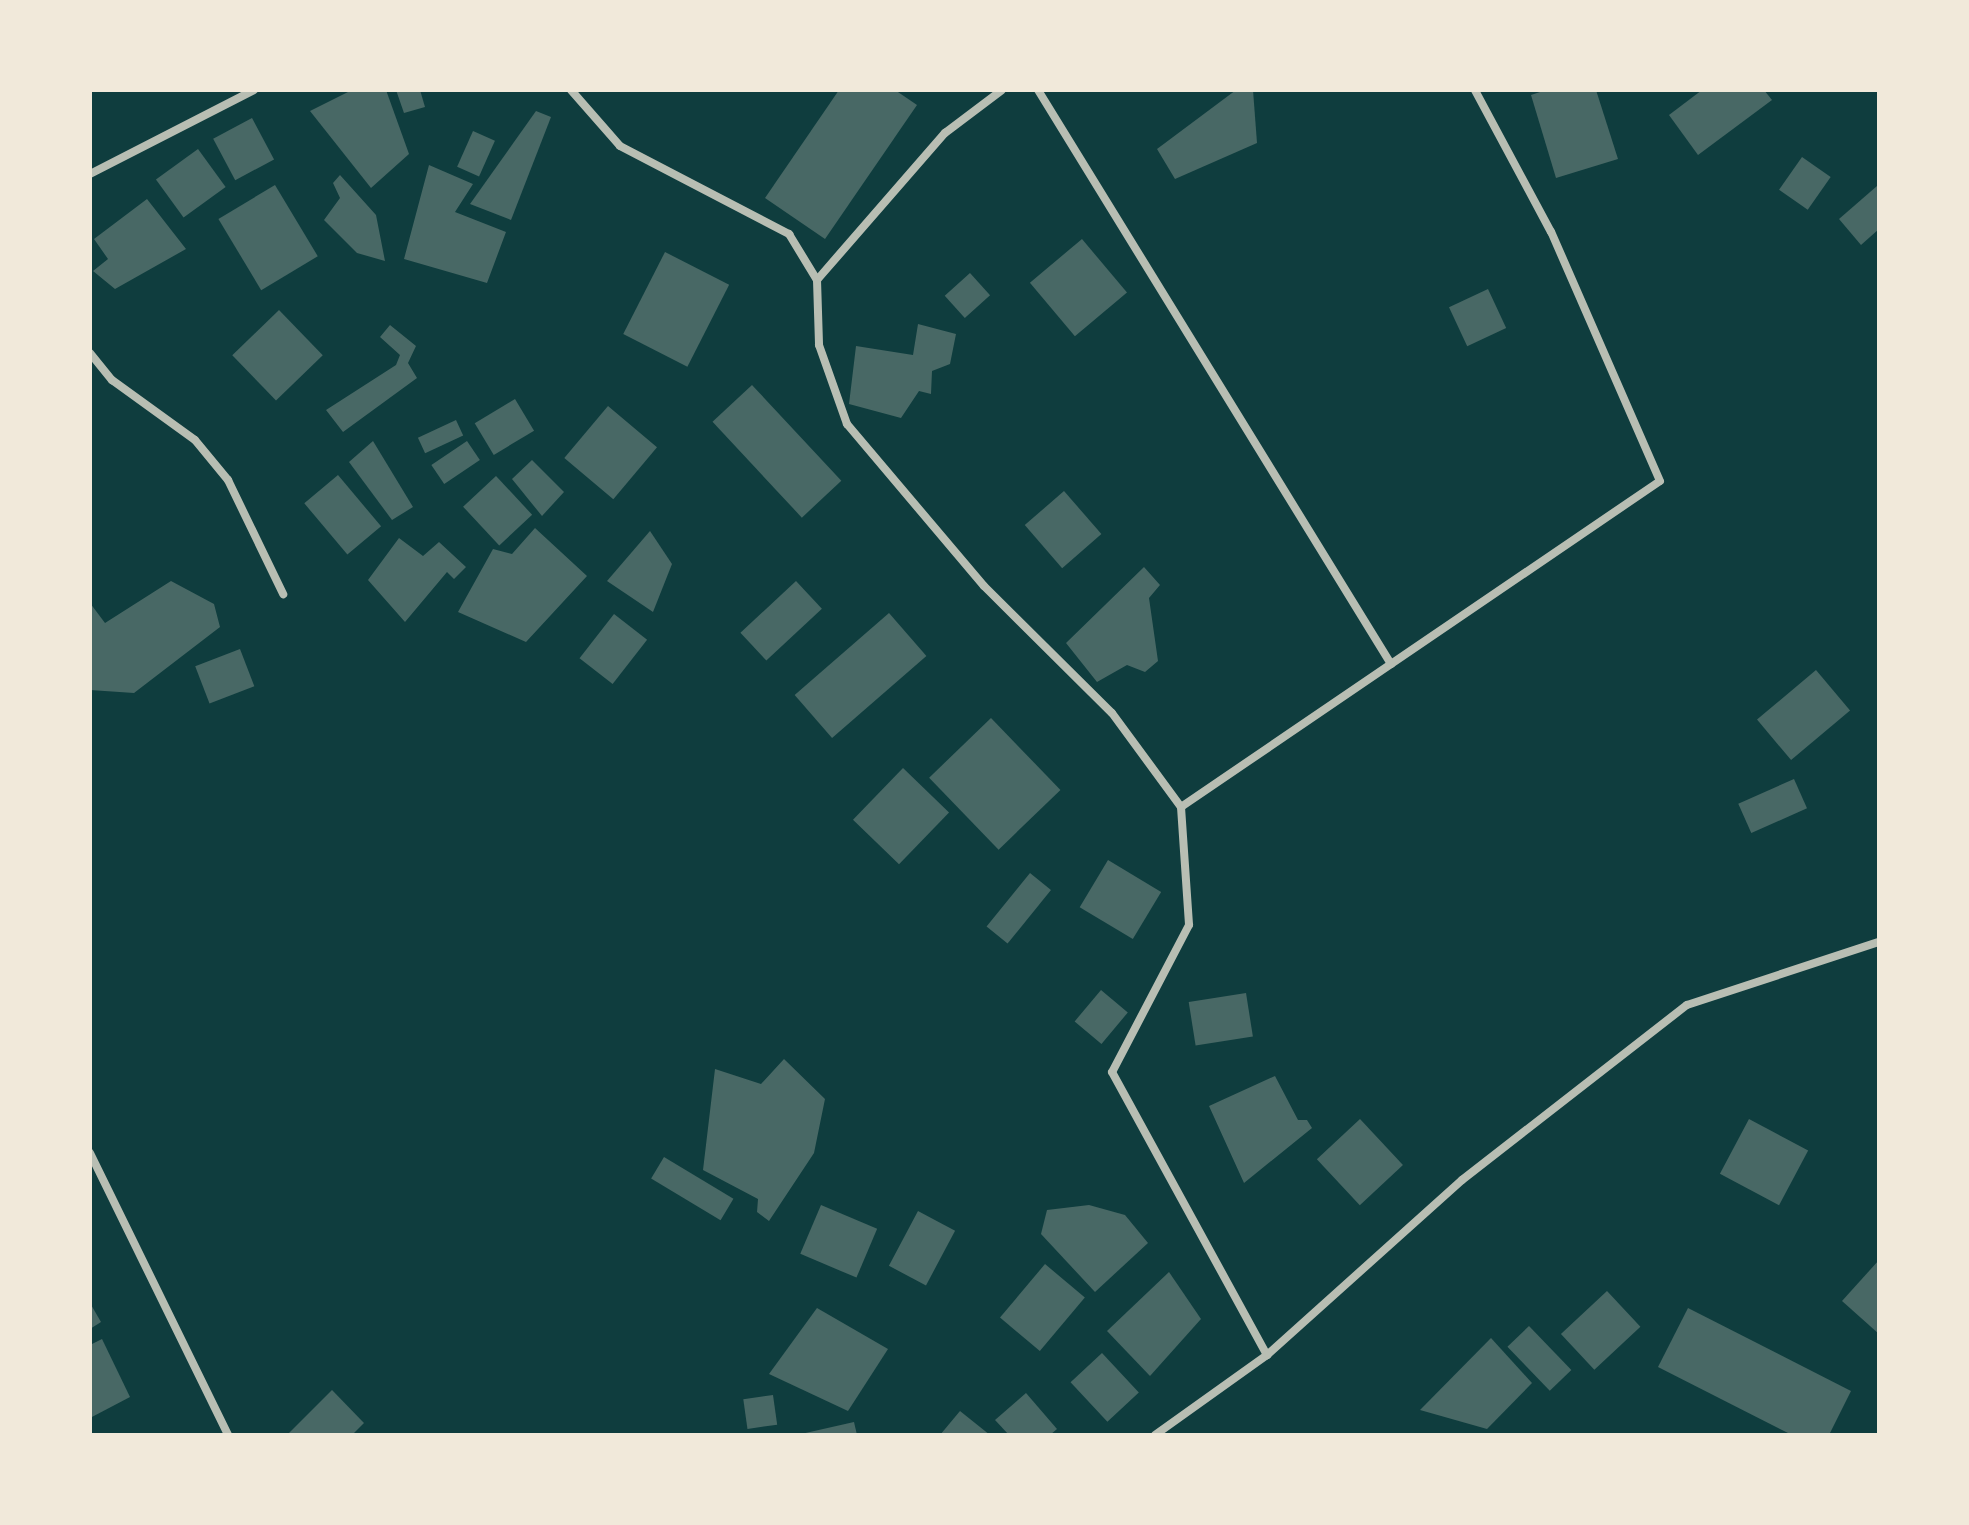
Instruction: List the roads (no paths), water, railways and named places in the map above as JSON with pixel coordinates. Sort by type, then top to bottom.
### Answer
[{"type":"street","points":[[90,174],[254,90]]},
{"type":"street","points":[[571,90],[620,146],[789,234],[817,280],[819,345],[847,424],[984,586],[1112,713],[1181,807],[1189,925],[1112,1072],[1267,1355]]},
{"type":"street","points":[[817,280],[945,133],[1002,90]]},
{"type":"street","points":[[1038,90],[1391,664]]},
{"type":"street","points":[[1181,807],[1660,481],[1551,232],[1475,90]]},
{"type":"street","points":[[90,353],[112,380],[204,450],[228,480],[283,594]]},
{"type":"street","points":[[1155,1435],[1267,1355],[1462,1180],[1687,1005],[1879,942]]},
{"type":"street","points":[[90,1153],[228,1435]]}]
